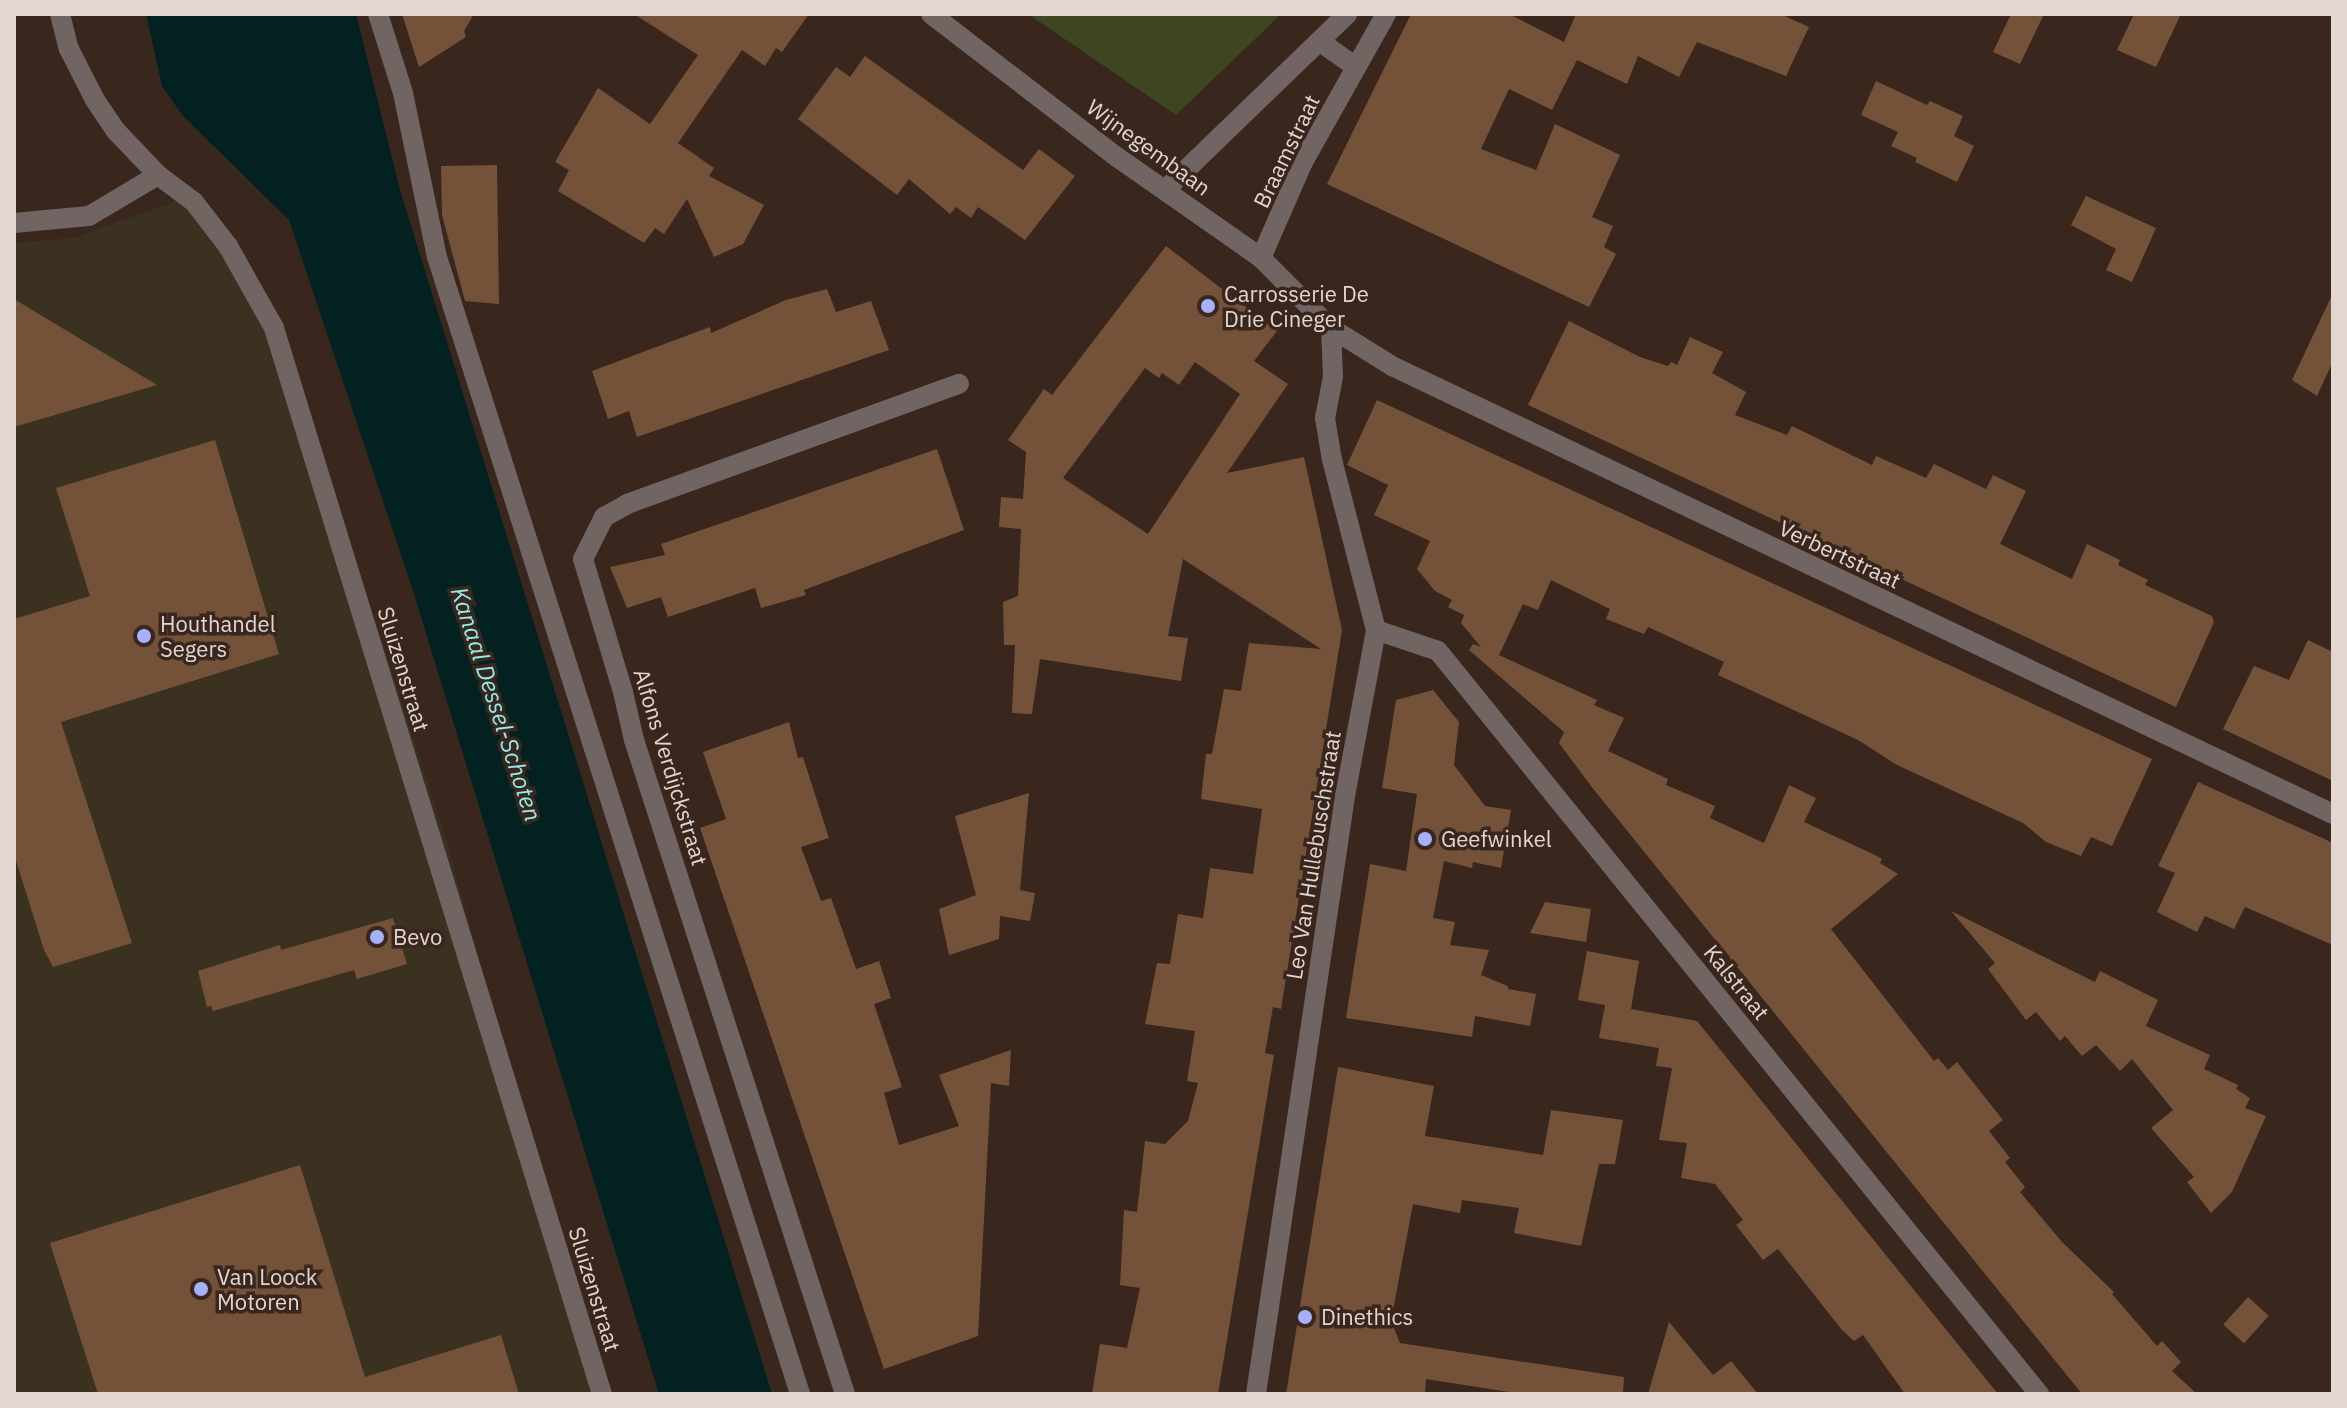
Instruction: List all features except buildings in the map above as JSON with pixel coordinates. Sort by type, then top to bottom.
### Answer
[{"type":"street","name":"Sluizenstraat","points":[[60,14],[69,49],[95,100],[116,131],[158,175],[194,202],[228,246],[274,328],[602,1394]]},
{"type":"street","points":[[378,14],[403,93],[437,257],[800,1394]]},
{"type":"street","name":"Wijnegembaan","points":[[931,14],[1117,157],[1261,258],[1331,328]]},
{"type":"street","name":"Braamstraat","points":[[1166,189],[1347,14]]},
{"type":"street","name":"Braamstraat","points":[[1261,258],[1303,162],[1386,14]]},
{"type":"street","points":[[1319,41],[1356,67]]},
{"type":"street","points":[[14,223],[89,216],[158,175]]},
{"type":"street","name":"Leo Van Hullebuschstraat","points":[[1256,1394],[1336,857],[1376,630],[1332,460],[1325,418],[1333,377],[1331,328]]},
{"type":"street","name":"Verbertstraat","points":[[1331,328],[1443,392],[2333,814]]},
{"type":"street","name":"Alfons Verdijckstraat","points":[[845,1394],[638,752],[583,559],[604,517],[627,504],[959,384]]},
{"type":"street","name":"Kalstraat","points":[[1376,630],[1438,651],[2039,1394]]},
{"type":"shaded area","points":[[187,197],[282,333],[447,842],[596,1394],[14,1394],[14,243],[73,238]]},
{"type":"green space","points":[[1028,14],[1281,14],[1176,115]]},
{"type":"water","name":"Kanaal Dessel-Schoten","points":[[146,14],[356,14],[400,190],[772,1394],[659,1394],[414,594],[289,220],[182,115],[162,86]]},
{"type":"place","name":"Carrosserie De Drie Cineger","points":[[1208,306]]},
{"type":"place","name":"Houthandel Segers","points":[[144,636]]},
{"type":"place","name":"Geefwinkel","points":[[1425,839]]},
{"type":"place","name":"Bevo","points":[[377,937]]},
{"type":"place","name":"Van Loock Motoren","points":[[201,1289]]},
{"type":"place","name":"Dinethics","points":[[1305,1317]]}]
